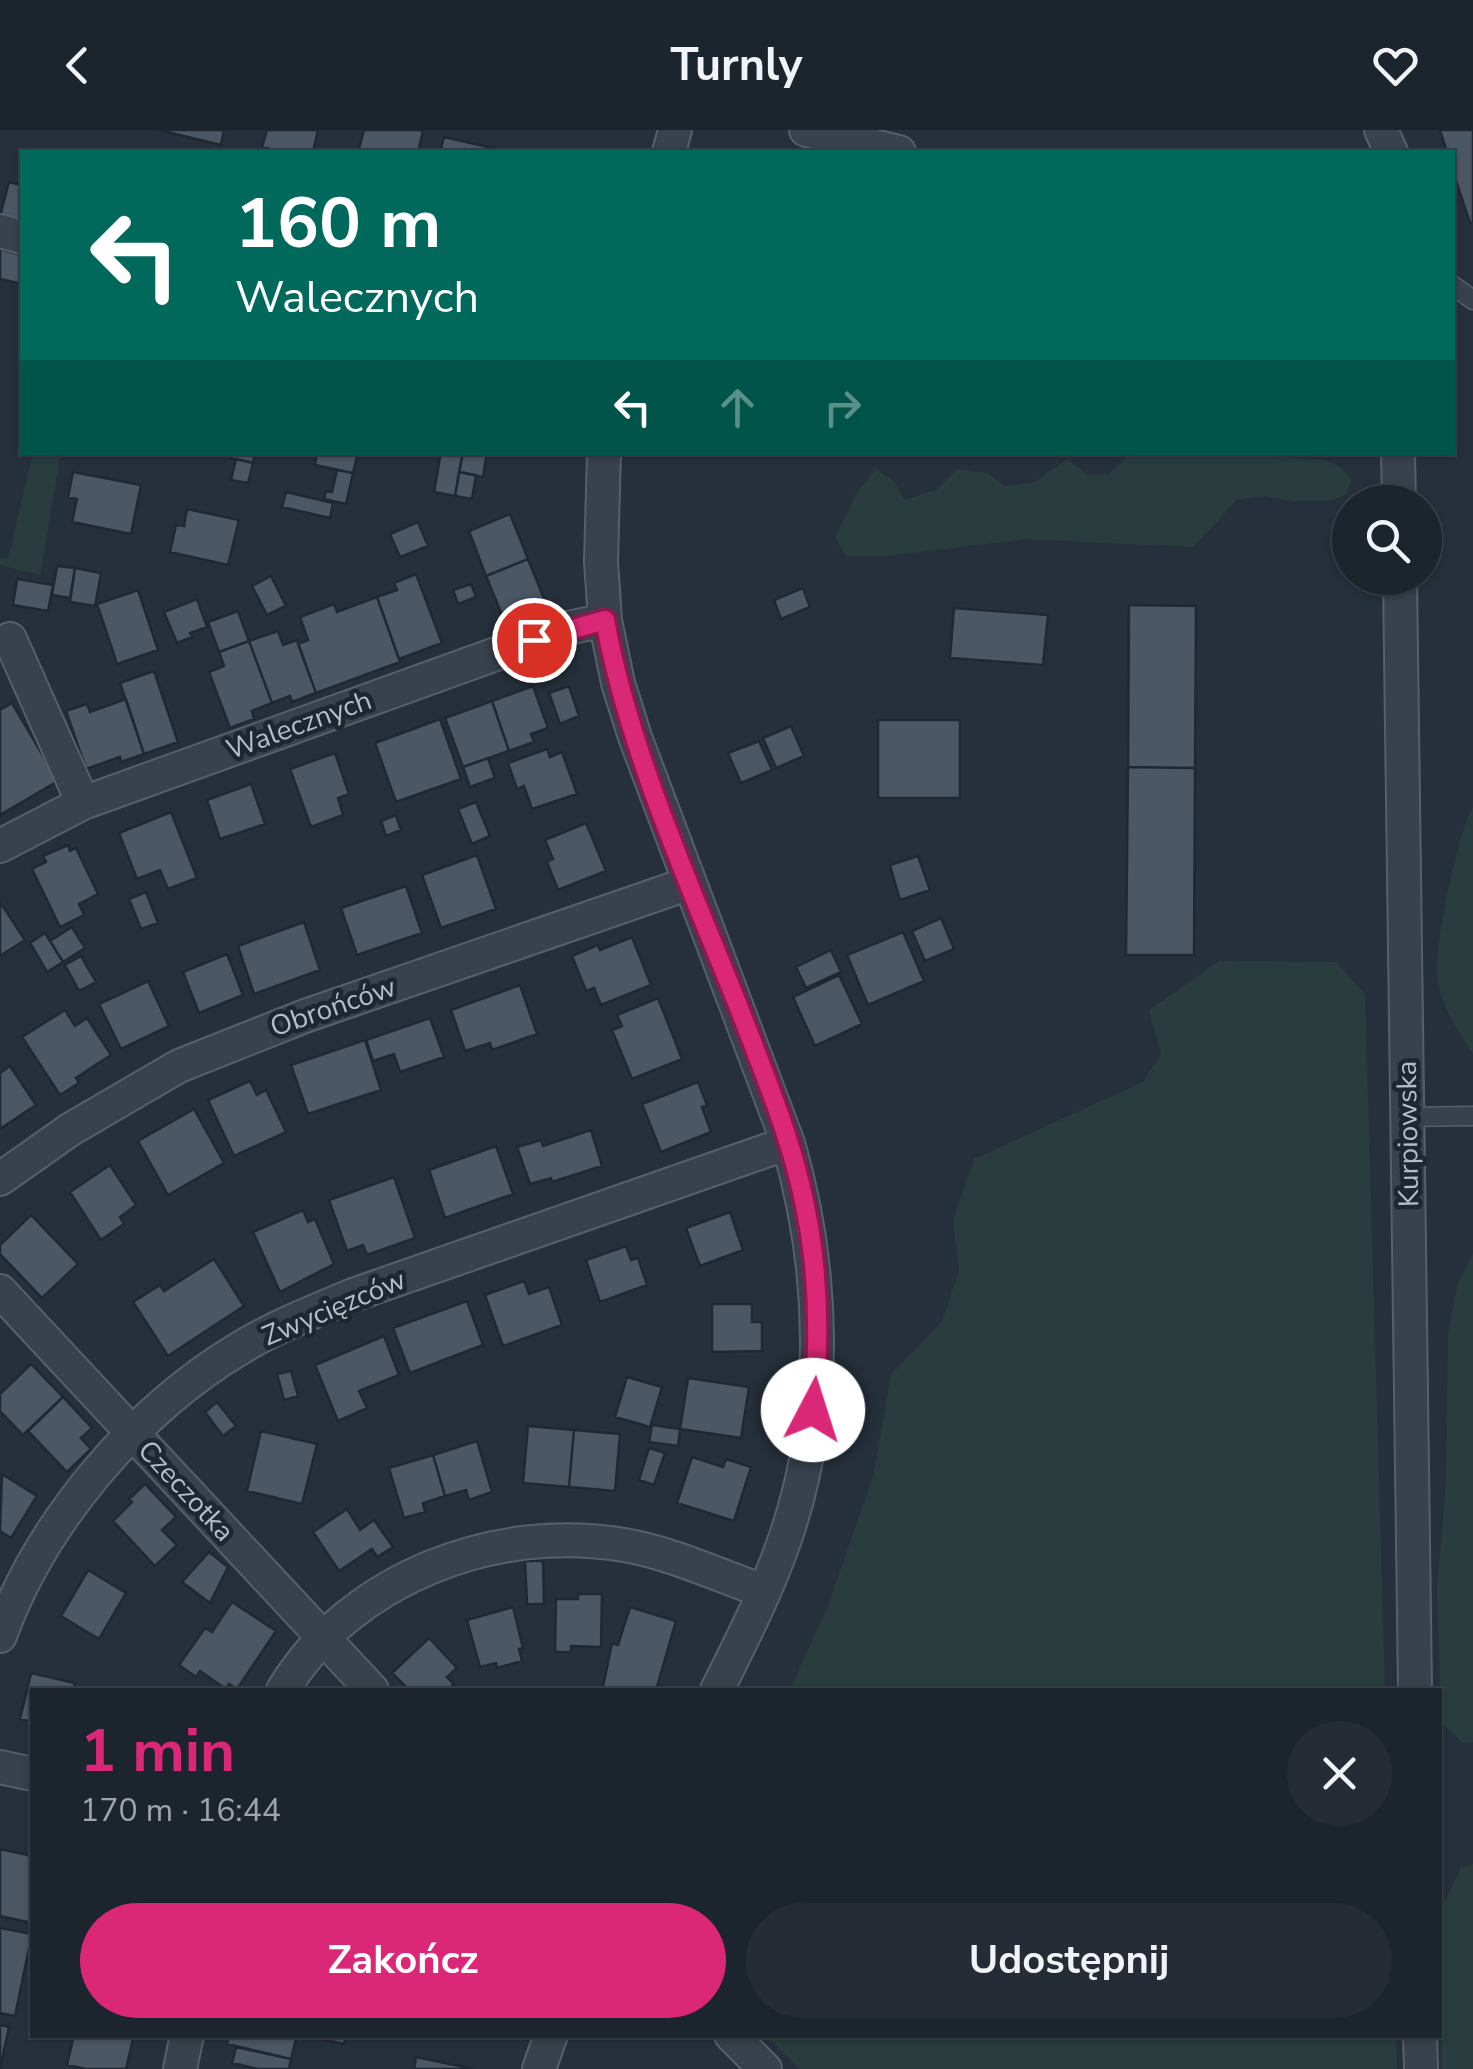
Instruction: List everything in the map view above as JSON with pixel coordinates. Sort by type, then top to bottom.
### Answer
[{"type":"street","points":[[806,130],[891,150]]},
{"type":"street","points":[[604,455],[600,534],[605,620],[615,669],[635,738],[788,1142],[806,1207],[811,1245],[817,1358],[813,1410],[794,1507],[763,1591],[718,1688]]},
{"type":"street","points":[[1398,455],[1399,485]]},
{"type":"street","name":"Kurpiowska","points":[[1400,595],[1416,1688]]},
{"type":"street","name":"Walecznych","points":[[0,846],[83,802],[568,628],[605,620]]},
{"type":"street","points":[[10,639],[83,802]]},
{"type":"street","name":"Obrońców","points":[[0,1179],[71,1129],[180,1066],[305,1016],[690,883]]},
{"type":"street","name":"Zwycięzców","points":[[0,1636],[30,1570],[76,1498],[134,1434],[223,1360],[296,1319],[353,1296],[788,1142]]},
{"type":"street","name":"Czeczotka","points":[[0,1291],[370,1688]]},
{"type":"street","points":[[285,1688],[344,1620],[407,1578],[474,1552],[526,1542],[595,1542],[634,1547],[763,1591]]},
{"type":"street","points":[[0,1767],[30,1774]]},
{"type":"street","points":[[180,2069],[187,2038]]},
{"type":"street","points":[[539,2069],[550,2038]]},
{"type":"street","points":[[734,2038],[766,2069]]},
{"type":"street","points":[[1420,2038],[1421,2069]]},
{"type":"lane","points":[[1407,1117],[1473,1116]]},
{"type":"green space","points":[[33,455],[61,455],[40,575],[0,565],[0,558],[8,559]]},
{"type":"green space","points":[[1128,455],[1266,455],[1321,459],[1343,469],[1351,480],[1350,485],[1332,485],[1330,501],[1262,496],[1237,500],[1193,547],[1026,539],[885,556],[846,556],[835,538],[855,495],[876,469],[894,481],[904,500],[936,490],[958,469],[987,473],[1005,486],[1035,482],[1067,459],[1088,475],[1109,474]]},
{"type":"green space","points":[[1473,807],[1473,1054],[1444,1003],[1437,970],[1447,895]]},
{"type":"green space","points":[[1219,961],[1336,962],[1365,994],[1385,1688],[791,1688],[828,1605],[873,1477],[891,1375],[942,1321],[959,1271],[953,1220],[974,1159],[1143,1082],[1161,1054],[1149,1010]]},
{"type":"green space","points":[[1473,1254],[1473,1742],[1462,1743],[1442,1723],[1437,1589],[1446,1483],[1448,1336],[1458,1282]]},
{"type":"green space","points":[[1473,1864],[1473,2069],[1441,2069],[1443,1905],[1461,1868]]},
{"type":"green space","points":[[769,2038],[1396,2038],[1397,2069],[800,2069]]},
{"type":"building","points":[[159,130],[224,130],[221,145]]},
{"type":"building","points":[[267,130],[318,130],[313,150],[262,147]]},
{"type":"building","points":[[364,130],[423,131],[418,150],[359,150]]},
{"type":"building","points":[[1440,130],[1473,130],[1473,222],[1470,223],[1455,178],[1455,150],[1446,150]]},
{"type":"building","points":[[444,137],[501,150],[441,150]]},
{"type":"building","points":[[9,182],[20,185],[20,221],[0,216]]},
{"type":"building","points":[[0,249],[20,254],[20,284],[0,279]]},
{"type":"building","points":[[232,455],[254,455],[253,463]]},
{"type":"building","points":[[317,455],[357,455],[353,473],[315,465]]},
{"type":"building","points":[[440,455],[462,455],[455,496],[434,492]]},
{"type":"building","points":[[462,455],[487,455],[483,477],[459,472]]},
{"type":"building","points":[[236,459],[253,463],[248,483],[231,480]]},
{"type":"building","points":[[337,470],[353,473],[346,504],[324,499],[326,491],[332,492]]},
{"type":"building","points":[[73,472],[141,485],[131,534],[72,522],[77,499],[68,497]]},
{"type":"building","points":[[459,472],[476,475],[472,499],[455,496]]},
{"type":"building","points":[[286,492],[333,503],[330,518],[282,507]]},
{"type":"building","points":[[187,509],[239,520],[228,565],[170,552],[176,525],[184,526]]},
{"type":"building","points":[[510,514],[528,559],[486,576],[469,531]]},
{"type":"building","points":[[418,522],[428,546],[400,557],[390,534]]},
{"type":"building","points":[[528,559],[544,599],[502,615],[486,576]]},
{"type":"building","points":[[57,566],[75,568],[70,598],[52,595]]},
{"type":"building","points":[[75,568],[101,573],[95,606],[70,602]]},
{"type":"building","points":[[416,574],[442,643],[399,659],[377,597],[397,590],[394,583]]},
{"type":"building","points":[[271,576],[286,606],[267,615],[252,586]]},
{"type":"building","points":[[17,579],[53,585],[48,611],[13,605]]},
{"type":"building","points":[[471,584],[476,597],[458,604],[453,590]]},
{"type":"building","points":[[803,588],[810,607],[781,619],[774,600]]},
{"type":"building","points":[[138,590],[158,650],[117,664],[97,604]]},
{"type":"building","points":[[377,597],[400,662],[316,693],[298,644],[308,640],[300,617],[334,604],[337,612]]},
{"type":"building","points":[[197,599],[207,627],[177,643],[164,612]]},
{"type":"building","points":[[1129,605],[1196,606],[1195,768],[1128,767]]},
{"type":"building","points":[[954,608],[1048,615],[1043,665],[950,658]]},
{"type":"building","points":[[238,611],[249,641],[219,652],[208,622]]},
{"type":"building","points":[[278,631],[283,645],[297,640],[316,693],[292,702],[290,696],[272,703],[249,641]]},
{"type":"building","points":[[249,641],[272,703],[252,711],[254,719],[230,728],[209,672],[224,666],[219,652]]},
{"type":"building","points":[[154,671],[178,742],[144,754],[120,683]]},
{"type":"building","points":[[533,686],[548,728],[531,734],[534,742],[509,751],[492,701]]},
{"type":"building","points":[[569,686],[579,716],[560,724],[549,693]]},
{"type":"building","points":[[126,699],[144,754],[121,762],[120,757],[86,769],[66,711],[87,704],[90,712]]},
{"type":"building","points":[[492,701],[509,751],[463,767],[445,718]]},
{"type":"building","points":[[12,703],[58,781],[0,815],[0,710]]},
{"type":"building","points":[[440,719],[461,779],[396,802],[375,743]]},
{"type":"building","points":[[878,720],[960,720],[960,798],[878,798]]},
{"type":"building","points":[[791,726],[804,756],[776,768],[763,738]]},
{"type":"building","points":[[759,741],[772,770],[741,783],[728,753]]},
{"type":"building","points":[[547,749],[550,757],[562,752],[577,794],[532,809],[524,786],[517,789],[508,763]]},
{"type":"building","points":[[335,753],[349,794],[338,798],[343,815],[311,827],[290,769]]},
{"type":"building","points":[[488,758],[495,778],[470,787],[463,767]]},
{"type":"building","points":[[1128,767],[1195,768],[1194,955],[1126,955]]},
{"type":"building","points":[[251,784],[265,824],[220,839],[207,800]]},
{"type":"building","points":[[476,802],[490,836],[472,844],[458,809]]},
{"type":"building","points":[[171,812],[197,878],[168,889],[160,870],[137,879],[119,833]]},
{"type":"building","points":[[396,815],[401,830],[386,836],[381,821]]},
{"type":"building","points":[[586,823],[606,871],[558,890],[547,862],[553,859],[545,840]]},
{"type":"building","points":[[68,845],[70,851],[76,848],[98,894],[79,904],[84,915],[60,927],[32,869],[46,862],[43,856]]},
{"type":"building","points":[[477,855],[496,909],[441,928],[422,875]]},
{"type":"building","points":[[918,856],[930,890],[900,900],[890,865]]},
{"type":"building","points":[[406,886],[422,933],[357,955],[341,908]]},
{"type":"building","points":[[146,892],[158,923],[141,929],[129,899]]},
{"type":"building","points":[[0,902],[25,940],[0,956]]},
{"type":"building","points":[[941,918],[954,949],[925,961],[912,931]]},
{"type":"building","points":[[304,922],[320,970],[254,994],[238,946]]},
{"type":"building","points":[[72,927],[85,948],[63,962],[50,941]]},
{"type":"building","points":[[903,932],[924,981],[868,1005],[847,955]]},
{"type":"building","points":[[45,933],[63,962],[47,972],[30,943]]},
{"type":"building","points":[[632,937],[651,985],[601,1005],[594,988],[586,991],[572,956]]},
{"type":"building","points":[[831,950],[841,972],[806,988],[796,967]]},
{"type":"building","points":[[227,954],[243,995],[199,1013],[183,972]]},
{"type":"building","points":[[81,956],[96,982],[79,991],[65,965]]},
{"type":"building","points":[[839,975],[862,1024],[815,1046],[793,997]]},
{"type":"building","points":[[148,981],[169,1026],[121,1049],[99,1004]]},
{"type":"building","points":[[520,985],[537,1034],[492,1050],[490,1043],[465,1051],[451,1010]]},
{"type":"building","points":[[658,998],[682,1059],[632,1079],[612,1030],[622,1026],[617,1015]]},
{"type":"building","points":[[65,1010],[75,1026],[87,1018],[111,1055],[76,1078],[79,1083],[60,1095],[22,1037]]},
{"type":"building","points":[[430,1018],[444,1057],[400,1072],[394,1054],[373,1061],[366,1040]]},
{"type":"building","points":[[365,1040],[381,1090],[308,1114],[291,1065]]},
{"type":"building","points":[[10,1066],[36,1105],[0,1129],[0,1073]]},
{"type":"building","points":[[250,1081],[257,1095],[266,1090],[286,1132],[234,1156],[208,1100]]},
{"type":"building","points":[[698,1082],[711,1132],[661,1152],[642,1104]]},
{"type":"building","points":[[194,1109],[224,1163],[168,1195],[138,1141]]},
{"type":"building","points":[[591,1130],[602,1166],[552,1182],[551,1178],[530,1184],[517,1147],[541,1140],[543,1146]]},
{"type":"building","points":[[496,1146],[513,1194],[445,1218],[429,1170]]},
{"type":"building","points":[[110,1165],[136,1205],[120,1217],[124,1224],[101,1240],[70,1192]]},
{"type":"building","points":[[394,1177],[415,1238],[367,1255],[363,1245],[347,1251],[329,1200]]},
{"type":"building","points":[[303,1210],[308,1222],[315,1219],[334,1264],[280,1292],[253,1232]]},
{"type":"building","points":[[730,1212],[743,1250],[700,1266],[686,1228]]},
{"type":"building","points":[[31,1215],[78,1264],[42,1298],[0,1254],[0,1245]]},
{"type":"building","points":[[626,1246],[631,1260],[638,1258],[647,1285],[600,1302],[586,1260]]},
{"type":"building","points":[[214,1259],[244,1306],[168,1356],[133,1302],[160,1285],[164,1291]]},
{"type":"building","points":[[524,1281],[529,1294],[549,1287],[562,1325],[503,1346],[485,1295]]},
{"type":"building","points":[[467,1301],[483,1345],[410,1373],[393,1328]]},
{"type":"building","points":[[712,1304],[752,1304],[752,1322],[762,1322],[762,1351],[712,1352]]},
{"type":"building","points":[[384,1336],[399,1375],[359,1391],[367,1408],[338,1421],[315,1365]]},
{"type":"building","points":[[31,1364],[63,1397],[23,1435],[0,1411],[0,1394]]},
{"type":"building","points":[[291,1371],[298,1396],[284,1400],[277,1374]]},
{"type":"building","points":[[627,1377],[662,1387],[650,1427],[615,1417]]},
{"type":"building","points":[[688,1378],[749,1387],[741,1438],[680,1429]]},
{"type":"building","points":[[63,1397],[92,1428],[81,1438],[91,1449],[67,1472],[28,1431]]},
{"type":"building","points":[[217,1402],[236,1426],[223,1436],[205,1412]]},
{"type":"building","points":[[652,1425],[680,1429],[678,1446],[649,1442]]},
{"type":"building","points":[[528,1426],[574,1430],[569,1487],[523,1483]]},
{"type":"building","points":[[574,1430],[620,1434],[615,1491],[569,1487]]},
{"type":"building","points":[[261,1431],[317,1444],[302,1504],[247,1491]]},
{"type":"building","points":[[477,1441],[492,1492],[469,1500],[466,1490],[445,1496],[433,1455]]},
{"type":"building","points":[[649,1448],[665,1453],[654,1485],[639,1480]]},
{"type":"building","points":[[433,1455],[445,1496],[423,1503],[425,1512],[404,1518],[389,1468]]},
{"type":"building","points":[[692,1457],[723,1467],[726,1459],[751,1467],[734,1521],[677,1503]]},
{"type":"building","points":[[2,1474],[37,1496],[11,1538],[0,1531]]},
{"type":"building","points":[[145,1484],[176,1517],[162,1530],[177,1545],[155,1566],[113,1521]]},
{"type":"building","points":[[347,1509],[360,1530],[374,1520],[393,1547],[377,1557],[372,1549],[339,1571],[313,1532]]},
{"type":"building","points":[[209,1552],[228,1567],[210,1603],[182,1582]]},
{"type":"building","points":[[525,1561],[543,1561],[544,1604],[527,1604]]},
{"type":"building","points":[[88,1570],[126,1593],[99,1639],[61,1616]]},
{"type":"building","points":[[578,1594],[602,1594],[601,1647],[571,1646],[571,1652],[555,1652],[556,1599],[578,1599]]},
{"type":"building","points":[[232,1602],[276,1631],[238,1688],[229,1684],[225,1688],[200,1671],[196,1677],[179,1665],[205,1628],[212,1632]]},
{"type":"building","points":[[513,1607],[523,1648],[519,1649],[522,1661],[497,1668],[496,1663],[480,1667],[467,1620]]},
{"type":"building","points":[[630,1607],[676,1621],[657,1688],[603,1687],[612,1643],[618,1645]]},
{"type":"building","points":[[429,1638],[457,1668],[447,1677],[454,1684],[450,1688],[407,1688],[392,1673]]},
{"type":"building","points":[[31,1673],[75,1683],[74,1688],[30,1688],[30,1722],[20,1719]]},
{"type":"building","points":[[0,1849],[30,1856],[30,1923],[0,1916]]},
{"type":"building","points":[[0,1928],[30,1934],[30,1944],[15,2016],[0,2013]]},
{"type":"building","points":[[0,2025],[9,2027],[0,2069]]},
{"type":"building","points":[[73,2038],[133,2038],[126,2069],[67,2065]]},
{"type":"building","points":[[228,2038],[296,2038],[291,2059],[227,2044]]},
{"type":"building","points":[[317,2038],[345,2038],[344,2044]]},
{"type":"building","points":[[236,2047],[291,2059],[289,2069],[258,2069],[232,2063]]},
{"type":"building","points":[[416,2057],[474,2069],[414,2069]]},
{"type":"route","points":[[534,640],[605,620],[635,738],[764,1072],[806,1207],[818,1341],[813,1410]]}]
